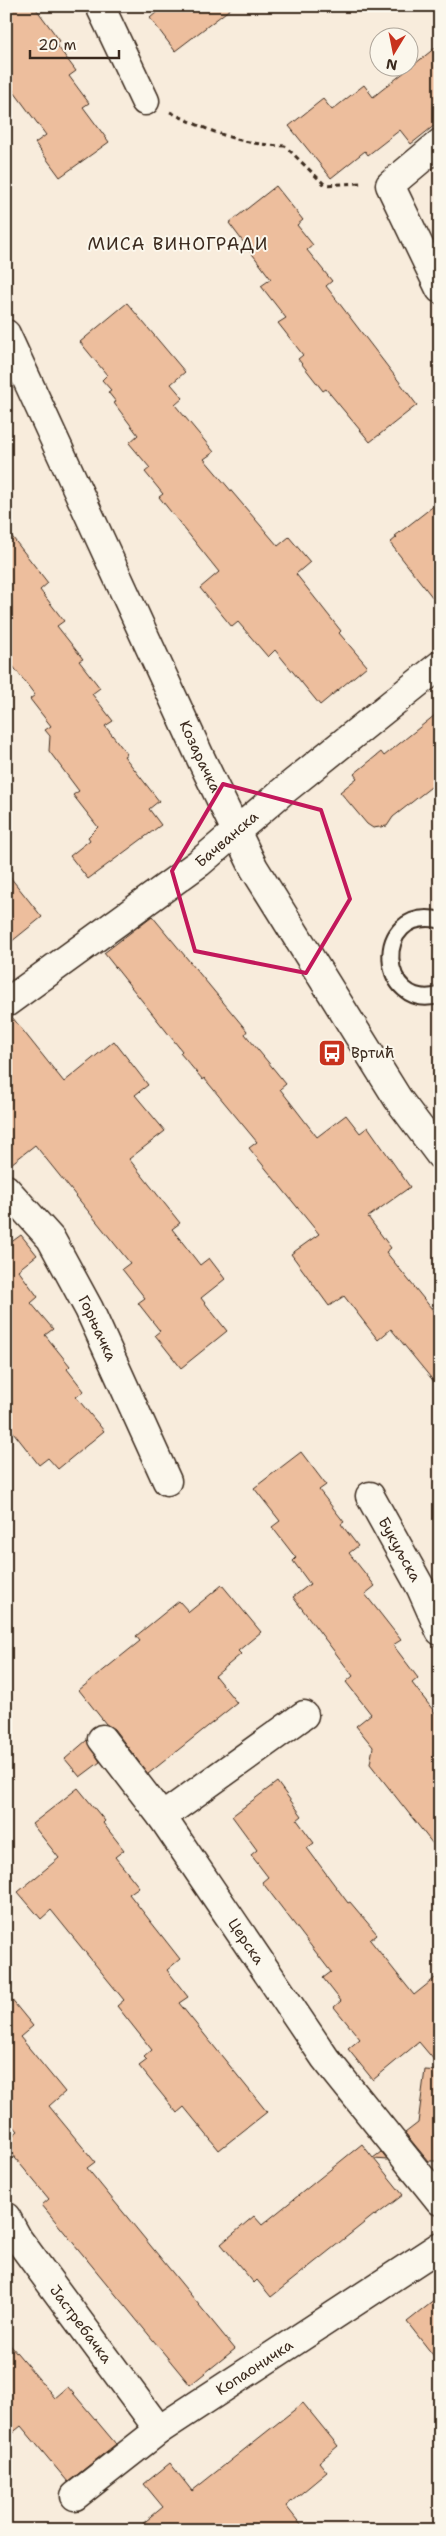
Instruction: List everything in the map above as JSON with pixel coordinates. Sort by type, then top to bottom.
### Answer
[{"type":"street","points":[[100,6],[146,101]]},
{"type":"street","points":[[440,143],[390,185],[440,289]]},
{"type":"street","name":"Козарачка","points":[[6,334],[235,832],[254,868],[398,1099],[440,1155]]},
{"type":"street","name":"Бачванска","points":[[6,1003],[178,879],[440,665]]},
{"type":"street","name":"Горњачка","points":[[6,1189],[51,1239],[89,1309],[168,1481]]},
{"type":"street","name":"Букуљска","points":[[370,1496],[421,1588],[440,1631]]},
{"type":"street","points":[[162,1817],[304,1715]]},
{"type":"street","name":"Церска","points":[[102,1739],[162,1817],[325,2058],[440,2201]]},
{"type":"street","name":"Јастребачка","points":[[6,2217],[18,2239],[159,2430]]},
{"type":"street","name":"Копаоничка","points":[[75,2496],[159,2430],[440,2246]]},
{"type":"lane","points":[[440,920],[431,918],[418,920],[406,925],[394,941],[390,960],[392,973],[399,984],[410,992],[422,997],[440,996]]},
{"type":"path","points":[[146,101],[209,131],[256,145],[285,146],[325,184],[393,182]]},
{"type":"highlighted area","points":[[223,784],[321,810],[350,899],[306,973],[195,951],[172,871]]},
{"type":"building","points":[[6,6],[34,6],[60,41],[56,44],[76,71],[69,76],[89,103],[83,107],[109,142],[60,177],[35,143],[46,135],[6,81]]},
{"type":"building","points":[[164,6],[234,6],[175,51],[150,18]]},
{"type":"building","points":[[440,44],[440,121],[411,144],[400,130],[368,155],[365,151],[331,178],[289,126],[323,99],[332,110],[364,85],[373,97],[397,78],[418,78],[418,61]]},
{"type":"building","points":[[276,186],[303,220],[297,225],[313,245],[307,250],[332,281],[326,286],[417,405],[370,442],[326,389],[323,391],[298,359],[303,355],[278,323],[286,318],[261,286],[271,279],[229,223]]},
{"type":"building","points":[[127,303],[185,372],[171,384],[183,398],[175,405],[214,452],[204,459],[278,546],[289,537],[310,562],[296,574],[341,631],[339,633],[367,666],[320,705],[275,650],[268,657],[238,622],[232,627],[200,588],[219,572],[159,497],[163,494],[145,472],[150,468],[129,443],[138,435],[108,392],[111,390],[102,380],[107,375],[80,342]]},
{"type":"building","points":[[440,501],[440,607],[390,543],[397,537],[395,536]]},
{"type":"building","points":[[6,529],[48,583],[40,590],[64,621],[57,626],[83,659],[79,661],[100,688],[92,694],[113,721],[105,726],[127,754],[124,756],[159,801],[149,809],[161,825],[88,879],[70,856],[90,840],[88,837],[98,827],[73,795],[79,791],[49,751],[50,736],[45,730],[51,726],[30,699],[35,695],[6,657]]},
{"type":"building","points":[[440,711],[440,780],[393,817],[387,826],[373,828],[367,824],[340,792],[357,778],[354,774],[381,752],[384,756]]},
{"type":"building","points":[[6,872],[42,917],[6,946]]},
{"type":"building","points":[[152,916],[247,1031],[245,1034],[286,1084],[280,1089],[317,1137],[346,1115],[360,1133],[368,1127],[410,1187],[368,1217],[391,1248],[386,1252],[440,1319],[440,1389],[391,1329],[378,1340],[344,1296],[329,1306],[291,1254],[319,1234],[249,1148],[257,1142],[204,1078],[203,1080],[180,1053],[182,1051],[104,953]]},
{"type":"building","points":[[12,1017],[64,1082],[114,1041],[148,1085],[135,1095],[165,1131],[129,1159],[180,1223],[172,1229],[200,1265],[209,1258],[225,1279],[201,1298],[227,1331],[181,1368],[155,1335],[160,1331],[138,1303],[145,1298],[122,1269],[130,1263],[35,1145],[6,1168],[6,1018]]},
{"type":"building","points":[[21,1235],[37,1255],[18,1270],[38,1297],[31,1303],[53,1329],[45,1335],[70,1366],[67,1369],[84,1391],[76,1397],[104,1431],[58,1469],[48,1458],[39,1465],[6,1423],[6,1246]]},
{"type":"building","points":[[301,1452],[326,1485],[319,1490],[344,1522],[341,1524],[358,1546],[349,1553],[375,1586],[365,1594],[401,1640],[393,1645],[418,1678],[412,1683],[440,1719],[440,1853],[370,1764],[373,1747],[356,1726],[371,1714],[346,1682],[353,1676],[293,1597],[310,1584],[293,1561],[296,1558],[272,1527],[280,1521],[254,1488]]},
{"type":"building","points":[[222,1585],[261,1632],[238,1651],[241,1654],[215,1676],[237,1703],[148,1774],[114,1729],[106,1724],[79,1690],[140,1641],[136,1636],[179,1601],[189,1612]]},
{"type":"building","points":[[87,1740],[100,1762],[80,1777],[65,1759]]},
{"type":"building","points":[[277,1782],[302,1816],[297,1820],[314,1843],[307,1848],[348,1903],[350,1902],[377,1934],[370,1940],[414,1995],[440,1974],[440,2067],[419,2042],[373,2080],[348,2049],[360,2039],[334,2007],[341,2001],[323,1978],[331,1972],[262,1882],[268,1877],[251,1855],[257,1850],[232,1816]]},
{"type":"building","points":[[78,1788],[105,1821],[103,1823],[124,1850],[115,1857],[139,1887],[129,1894],[180,1959],[167,1970],[188,1997],[179,2003],[267,2112],[219,2150],[184,2107],[177,2113],[139,2066],[147,2060],[144,2057],[152,2050],[117,2006],[124,2000],[51,1910],[41,1919],[18,1892],[59,1858],[32,1824]]},
{"type":"building","points":[[6,1993],[33,2026],[20,2037],[65,2092],[49,2106],[95,2162],[87,2168],[235,2349],[190,2385],[42,2205],[49,2199],[6,2147],[6,2141],[18,2131],[6,2117]]},
{"type":"building","points":[[425,2070],[440,2071],[440,2161],[428,2161],[405,2133],[418,2123]]},
{"type":"building","points":[[362,2144],[373,2158],[381,2152],[387,2160],[374,2159],[403,2195],[374,2215],[271,2297],[257,2280],[254,2283],[221,2244],[254,2216],[262,2225]]},
{"type":"building","points":[[440,2296],[440,2364],[407,2322]]},
{"type":"building","points":[[6,2340],[55,2398],[68,2387],[116,2444],[68,2482],[21,2426],[6,2438]]},
{"type":"building","points":[[303,2403],[338,2446],[319,2462],[327,2472],[286,2506],[305,2530],[135,2530],[163,2507],[144,2484],[170,2463],[192,2491]]},
{"type":"place","name":"Вртић","points":[[332,1053]]},
{"type":"district","name":"МИСА ВИНОГРАДИ","points":[[178,244]]}]
